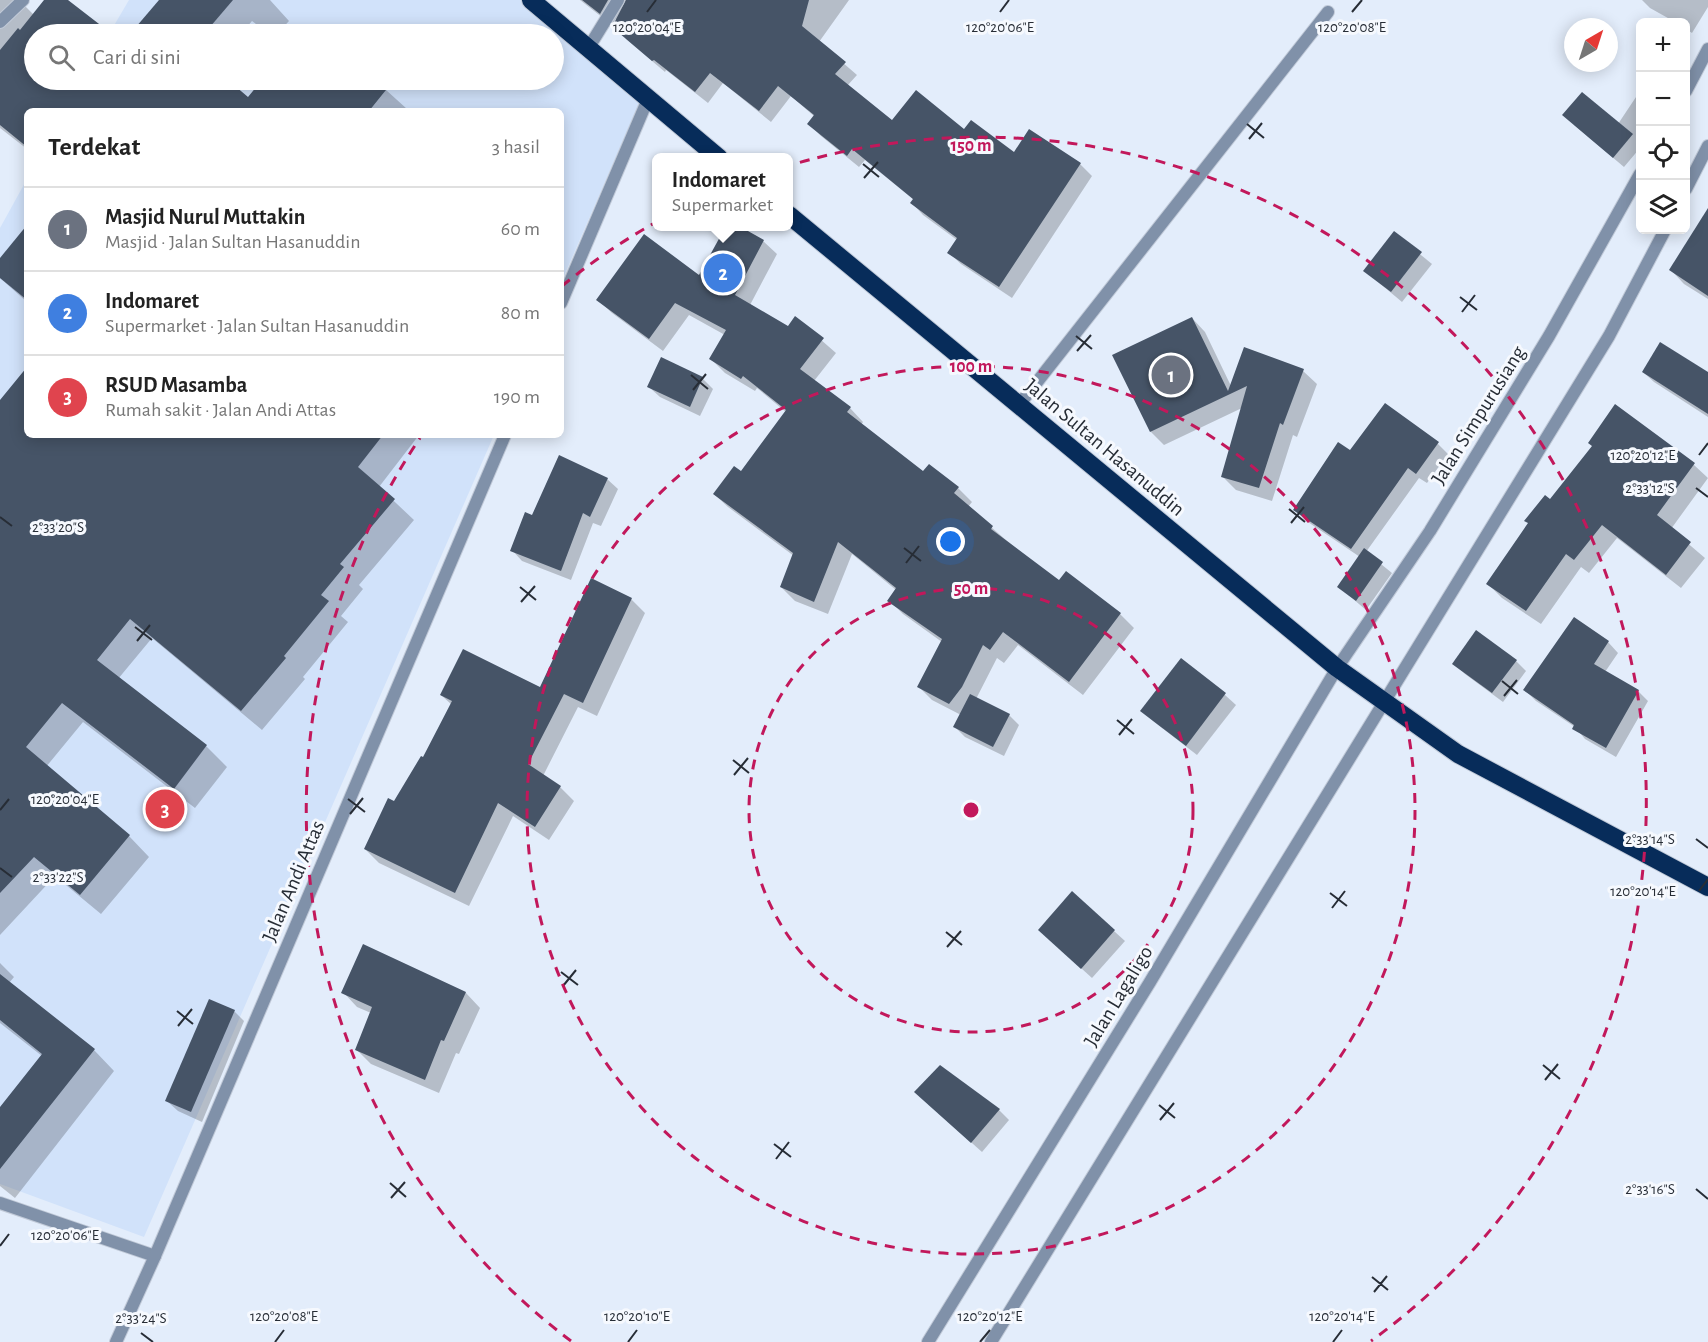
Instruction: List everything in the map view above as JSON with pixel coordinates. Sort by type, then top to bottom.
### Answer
[{"type":"highway","points":[[531,0],[561,24]]},
{"type":"highway","points":[[564,27],[713,153]]},
{"type":"highway","name":"Jalan Sultan Hasanuddin","points":[[793,219],[1337,668],[1384,703],[1458,754],[1708,887]]},
{"type":"street","points":[[0,22],[23,0]]},
{"type":"street","points":[[589,47],[618,0]]},
{"type":"street","points":[[1018,405],[1328,12]]},
{"type":"street","points":[[1690,84],[1708,49]]},
{"type":"street","points":[[564,296],[648,99]]},
{"type":"street","points":[[1690,181],[1708,146]]},
{"type":"street","name":"Jalan Simpurusiang","points":[[1337,668],[1430,531],[1549,336],[1638,180]]},
{"type":"street","points":[[991,1342],[1609,336],[1663,234]]},
{"type":"street","name":"Jalan Andi Attas","points":[[116,1342],[155,1256],[504,438]]},
{"type":"street","name":"Jalan Lagaligo","points":[[928,1342],[1150,982],[1337,668]]},
{"type":"street","points":[[0,1203],[155,1256]]},
{"type":"shaded area","points":[[129,0],[529,0],[557,24],[115,24]]},
{"type":"shaded area","points":[[564,30],[642,97],[564,276],[564,108],[68,108],[78,90],[564,90]]},
{"type":"shaded area","points":[[24,184],[24,438],[493,438],[144,1237],[0,1184],[0,228]]},
{"type":"building","points":[[44,0],[68,0],[99,24],[25,24]]},
{"type":"building","points":[[159,0],[233,0],[213,24],[139,24]]},
{"type":"building","points":[[582,0],[608,0],[600,14]]},
{"type":"building","points":[[626,0],[809,0],[802,26],[846,62],[835,74],[892,120],[916,90],[964,129],[971,120],[1014,152],[1029,129],[1081,163],[999,287],[947,253],[957,238],[910,203],[913,199],[852,149],[847,156],[807,124],[814,115],[778,86],[759,111],[710,73],[695,92],[654,60],[652,61],[612,27]]},
{"type":"building","points":[[24,25],[24,90],[240,90],[248,97],[254,90],[386,90],[371,108],[24,108],[24,145],[0,125],[0,50],[18,28],[20,30]]},
{"type":"building","points":[[1582,92],[1633,134],[1613,158],[1562,115]]},
{"type":"building","points":[[1708,208],[1708,296],[1669,270]]},
{"type":"building","points":[[24,229],[24,298],[0,278],[0,258]]},
{"type":"building","points":[[723,231],[748,231],[764,240],[735,295],[788,326],[795,316],[824,338],[800,369],[851,407],[847,412],[923,471],[929,464],[959,487],[954,493],[993,526],[991,529],[1059,580],[1066,571],[1121,613],[1069,682],[1003,632],[990,650],[983,645],[962,687],[949,704],[917,687],[942,639],[887,601],[896,588],[838,542],[814,602],[780,587],[793,553],[713,494],[734,466],[741,471],[786,410],[743,376],[741,379],[709,359],[726,330],[675,303],[649,339],[596,300],[644,234],[699,275]]},
{"type":"building","points":[[1394,231],[1422,252],[1391,292],[1363,271]]},
{"type":"building","points":[[1192,317],[1228,391],[1244,347],[1304,369],[1283,425],[1280,423],[1259,488],[1221,477],[1247,386],[1150,432],[1112,355]]},
{"type":"building","points":[[1660,342],[1708,372],[1708,414],[1642,372]]},
{"type":"building","points":[[661,357],[703,377],[690,407],[647,387]]},
{"type":"building","points":[[24,371],[24,438],[381,438],[358,467],[395,499],[340,564],[344,567],[321,595],[329,601],[284,656],[286,658],[241,711],[130,619],[97,660],[207,745],[174,789],[62,703],[26,747],[130,835],[80,895],[34,857],[0,893],[0,400]]},
{"type":"building","points":[[1385,403],[1439,442],[1416,474],[1408,468],[1351,549],[1293,510],[1338,442],[1350,450]]},
{"type":"building","points":[[1615,404],[1695,463],[1657,515],[1691,542],[1666,575],[1602,525],[1574,560],[1566,554],[1526,611],[1486,584],[1528,523],[1524,521],[1545,495],[1550,499],[1592,446],[1588,443]]},
{"type":"building","points":[[559,455],[608,478],[590,517],[583,513],[561,571],[510,551],[525,512],[532,515]]},
{"type":"building","points":[[1364,548],[1383,562],[1356,601],[1337,587]]},
{"type":"building","points":[[591,578],[632,598],[583,703],[564,694],[528,764],[561,786],[535,827],[498,803],[455,893],[364,849],[388,798],[394,801],[421,756],[423,757],[452,701],[440,695],[463,649],[540,687]]},
{"type":"building","points":[[1574,617],[1609,641],[1594,664],[1639,690],[1606,748],[1572,729],[1574,725],[1523,690]]},
{"type":"building","points":[[1476,630],[1517,660],[1492,693],[1452,664]]},
{"type":"building","points":[[1181,658],[1226,693],[1186,746],[1140,711]]},
{"type":"building","points":[[970,694],[1010,714],[993,747],[953,727]]},
{"type":"building","points":[[1072,891],[1115,930],[1081,969],[1038,930]]},
{"type":"building","points":[[363,944],[466,992],[444,1041],[441,1040],[425,1080],[355,1050],[372,1007],[341,993]]},
{"type":"building","points":[[0,974],[95,1049],[0,1169],[0,1107],[42,1054],[0,1020]]},
{"type":"building","points":[[209,999],[235,1010],[191,1112],[165,1101]]},
{"type":"building","points":[[940,1065],[1000,1109],[971,1143],[914,1092]]},
{"type":"place","name":"Indomaret","points":[[723,273]]},
{"type":"place","name":"Masjid Nurul Muttakin","points":[[1171,375]]},
{"type":"place","name":"RSUD Masamba","points":[[165,809]]}]
